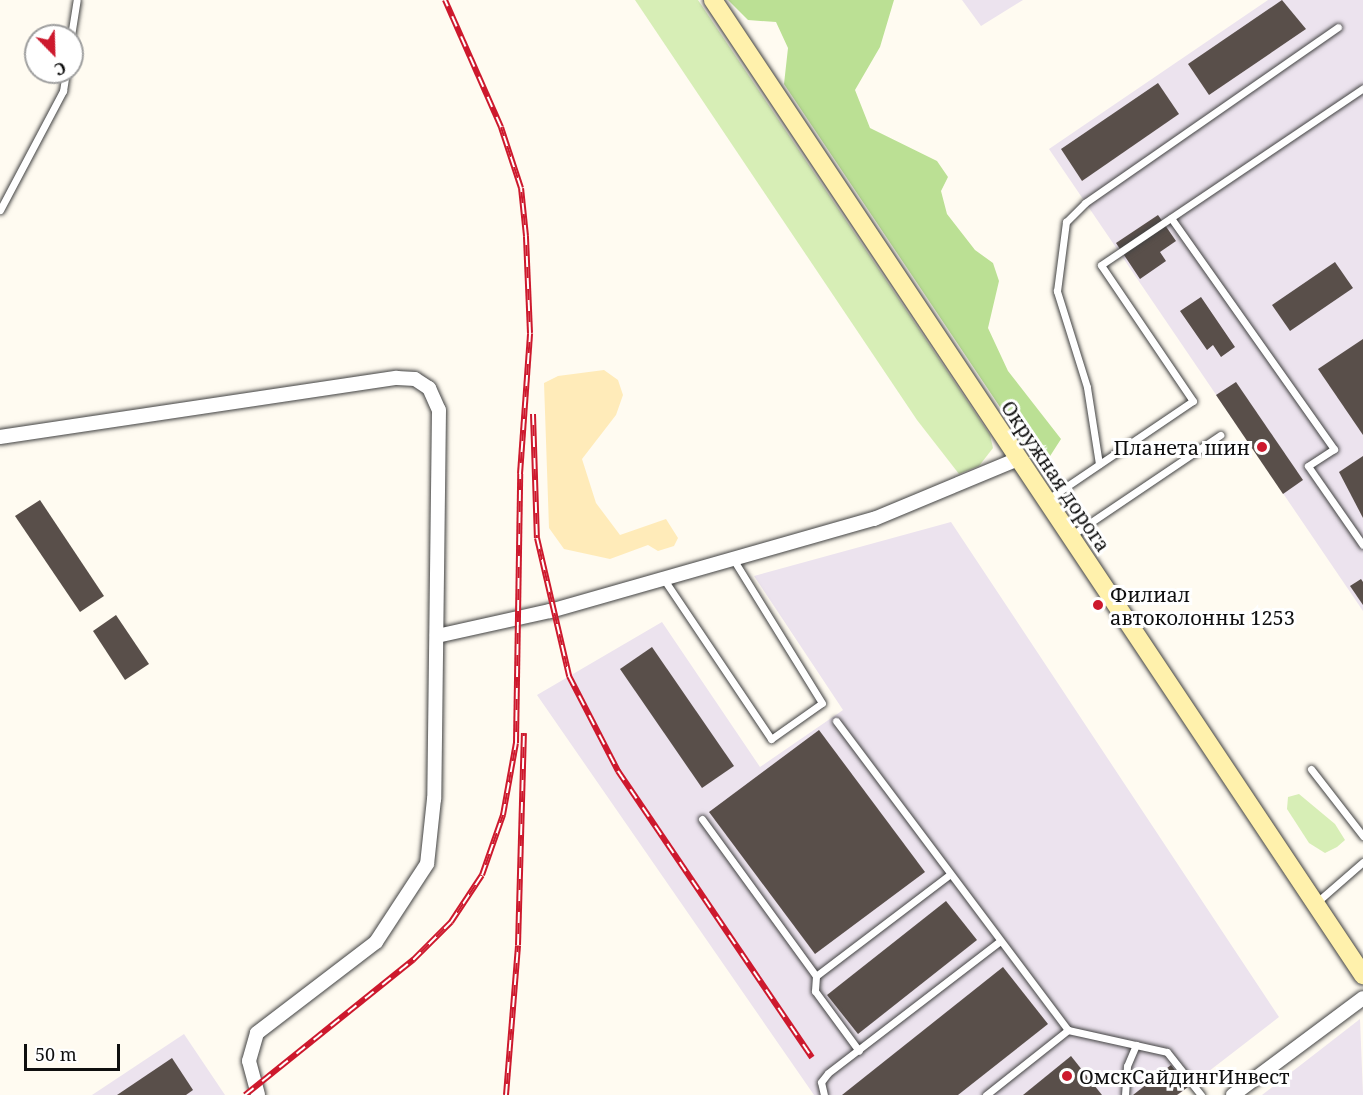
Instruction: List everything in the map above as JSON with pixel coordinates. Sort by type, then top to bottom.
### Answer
[{"type":"main road","name":"Окружная дорога","points":[[713,0],[1363,975]]},
{"type":"street","points":[[0,437],[415,379],[429,388],[439,410],[437,636],[427,864],[376,942],[256,1033],[249,1061],[258,1095]]},
{"type":"street","points":[[437,636],[520,620],[874,519],[1018,459]]},
{"type":"street","points":[[1233,1095],[1363,998]]},
{"type":"lane","points":[[73,24],[77,0]]},
{"type":"lane","points":[[1100,464],[1087,387],[1057,291],[1066,222],[1085,203],[1338,27]]},
{"type":"lane","points":[[0,210],[63,91],[64,84]]},
{"type":"lane","points":[[1045,500],[1192,401],[1101,265],[1363,88]]},
{"type":"lane","points":[[1171,218],[1334,449],[1308,466],[1363,544]]},
{"type":"lane","points":[[1070,536],[1220,435]]},
{"type":"lane","points":[[663,578],[771,739],[822,704],[733,559]]},
{"type":"lane","points":[[836,721],[999,942],[1068,1030],[1173,1056],[1201,1095]]},
{"type":"lane","points":[[1311,769],[1363,836]]},
{"type":"lane","points":[[702,819],[816,976],[818,998],[859,1051]]},
{"type":"lane","points":[[1316,904],[1363,862]]},
{"type":"lane","points":[[816,976],[948,874]]},
{"type":"lane","points":[[824,1095],[821,1082],[828,1073],[999,942]]},
{"type":"lane","points":[[986,1095],[1068,1030]]},
{"type":"lane","points":[[1125,1095],[1127,1066],[1136,1045]]},
{"type":"shaded area","points":[[962,0],[1023,0],[981,26]]},
{"type":"shaded area","points":[[1268,0],[1363,0],[1363,611],[1049,149]]},
{"type":"shaded area","points":[[951,522],[1279,1017],[1178,1095],[814,1095],[537,695],[662,622],[760,767],[843,710],[754,576]]},
{"type":"shaded area","points":[[1360,1019],[1363,1095],[1262,1095]]},
{"type":"shaded area","points":[[184,1034],[225,1095],[92,1095]]},
{"type":"green space","points":[[635,0],[698,0],[990,435],[993,448],[979,466],[959,474],[917,420]]},
{"type":"green space","points":[[728,0],[894,0],[880,47],[855,90],[870,128],[937,161],[948,177],[941,191],[947,214],[975,250],[993,263],[999,281],[988,328],[1008,371],[1061,439],[1045,464],[1030,452],[784,84],[788,48],[776,22],[748,20]]},
{"type":"green space","points":[[1299,794],[1335,824],[1345,840],[1337,847],[1325,853],[1309,843],[1287,809],[1288,797]]},
{"type":"sand","points":[[604,370],[618,380],[623,395],[616,415],[582,459],[596,503],[620,535],[666,519],[678,538],[674,546],[658,551],[648,545],[610,559],[564,549],[549,528],[544,383],[558,376]]},
{"type":"building","points":[[1282,0],[1306,29],[1209,95],[1188,64]]},
{"type":"building","points":[[1158,83],[1179,114],[1082,181],[1061,149]]},
{"type":"building","points":[[1158,215],[1176,241],[1160,252],[1166,261],[1140,279],[1116,243]]},
{"type":"building","points":[[1335,262],[1353,288],[1290,331],[1272,305]]},
{"type":"building","points":[[1201,297],[1235,347],[1221,357],[1213,345],[1207,350],[1180,311]]},
{"type":"building","points":[[1363,339],[1363,435],[1318,369]]},
{"type":"building","points":[[1236,382],[1303,480],[1283,494],[1216,395]]},
{"type":"building","points":[[1363,456],[1363,518],[1339,472]]},
{"type":"building","points":[[40,500],[104,596],[80,612],[15,516]]},
{"type":"building","points":[[1361,579],[1363,582],[1363,605],[1350,586]]},
{"type":"building","points":[[116,615],[149,664],[125,680],[93,631]]},
{"type":"building","points":[[652,647],[734,766],[702,788],[620,669]]},
{"type":"building","points":[[819,730],[925,872],[815,954],[709,812]]},
{"type":"building","points":[[946,901],[977,940],[858,1034],[827,995]]},
{"type":"building","points":[[1003,967],[1048,1024],[958,1095],[842,1095]]},
{"type":"building","name":"ОмскСайдингИнвест","points":[[1071,1056],[1102,1095],[1023,1095]]},
{"type":"building","points":[[172,1058],[193,1090],[186,1095],[117,1095]]},
{"type":"building","points":[[1171,1065],[1188,1087],[1177,1095],[1133,1095]]},
{"type":"railway","points":[[245,1095],[413,960],[451,922],[482,875],[503,815],[516,743],[520,474],[530,333],[526,236],[521,188],[501,127],[445,0]]},
{"type":"railway","points":[[533,414],[537,538],[569,676],[618,771],[812,1057]]},
{"type":"railway","points":[[506,1095],[518,945],[524,733]]},
{"type":"place","name":"Планета шин","points":[[1262,447]]},
{"type":"place","name":"Филиал автоколонны 1253","points":[[1098,605]]},
{"type":"place","name":"ОмскСайдингИнвест","points":[[1067,1076]]}]
